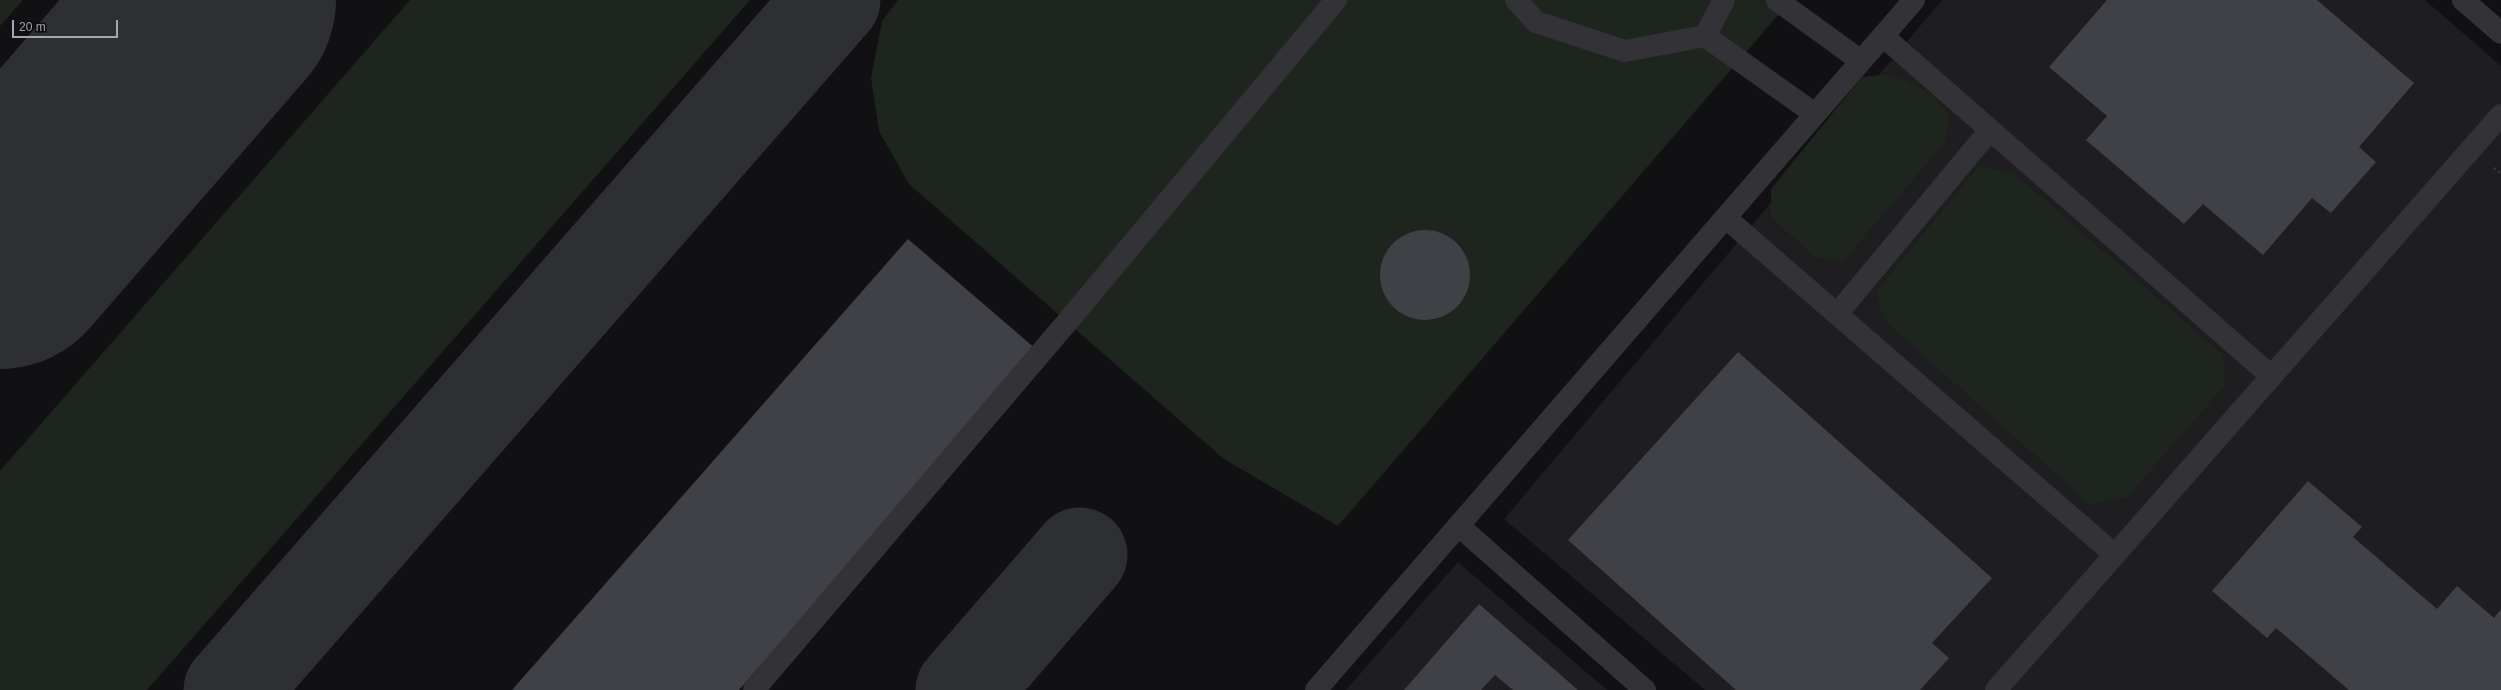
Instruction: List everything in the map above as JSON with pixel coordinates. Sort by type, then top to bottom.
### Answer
[{"type":"street","points":[[754,690],[1063,327],[1336,0]]},
{"type":"street","points":[[1516,0],[1536,22],[1626,51],[1705,36],[1815,114]]},
{"type":"street","points":[[1705,36],[1724,0]]},
{"type":"street","points":[[1776,0],[1861,61]]},
{"type":"street","points":[[1316,690],[1914,0]]},
{"type":"street","points":[[2463,0],[2501,33]]},
{"type":"street","points":[[1883,36],[2271,376]]},
{"type":"street","points":[[1996,690],[2501,115]]},
{"type":"street","points":[[1837,314],[1990,130]]},
{"type":"street","points":[[1726,218],[2115,555]]},
{"type":"street","points":[[1459,526],[1645,690]]},
{"type":"shaded area","points":[[0,0],[23,0],[0,26]]},
{"type":"shaded area","points":[[410,0],[750,0],[147,690],[0,690],[0,471]]},
{"type":"shaded area","points":[[898,0],[1791,0],[1338,526],[1224,459],[909,184],[879,131],[871,78],[882,21]]},
{"type":"shaded area","points":[[1942,0],[2425,0],[2501,66],[2501,690],[1705,690],[1504,519]]},
{"type":"shaded area","points":[[1892,74],[1927,90],[1949,115],[1946,141],[1842,262],[1815,257],[1771,217],[1771,189],[1862,77]]},
{"type":"shaded area","points":[[1979,166],[2012,172],[2223,355],[2225,385],[2126,498],[2090,504],[1884,320],[1876,292]]},
{"type":"shaded area","points":[[1458,562],[1607,690],[1346,690]]},
{"type":"building","points":[[2107,0],[2317,0],[2414,83],[2359,147],[2376,162],[2331,213],[2312,198],[2263,255],[2203,204],[2184,224],[2086,140],[2107,116],[2049,67]]},
{"type":"building","points":[[1416,230],[1434,230],[1450,237],[1463,250],[1470,266],[1470,284],[1463,300],[1450,313],[1434,320],[1416,320],[1400,313],[1387,300],[1380,284],[1380,266],[1387,250],[1400,237]]},
{"type":"building","points":[[908,239],[1037,350],[739,690],[512,690]]},
{"type":"building","points":[[1738,352],[1992,578],[1932,643],[1949,658],[1920,690],[1736,690],[1568,540]]},
{"type":"building","points":[[2308,481],[2362,527],[2353,537],[2437,609],[2457,586],[2494,618],[2501,609],[2501,690],[2349,690],[2276,628],[2267,638],[2212,591]]},
{"type":"building","points":[[1479,604],[1578,690],[1513,690],[1495,675],[1481,690],[1404,690]]},
{"type":"taxiway","points":[[231,690],[833,0]]},
{"type":"taxiway","points":[[963,690],[1080,555]]},
{"type":"runway","points":[[0,250],[217,0]]}]
